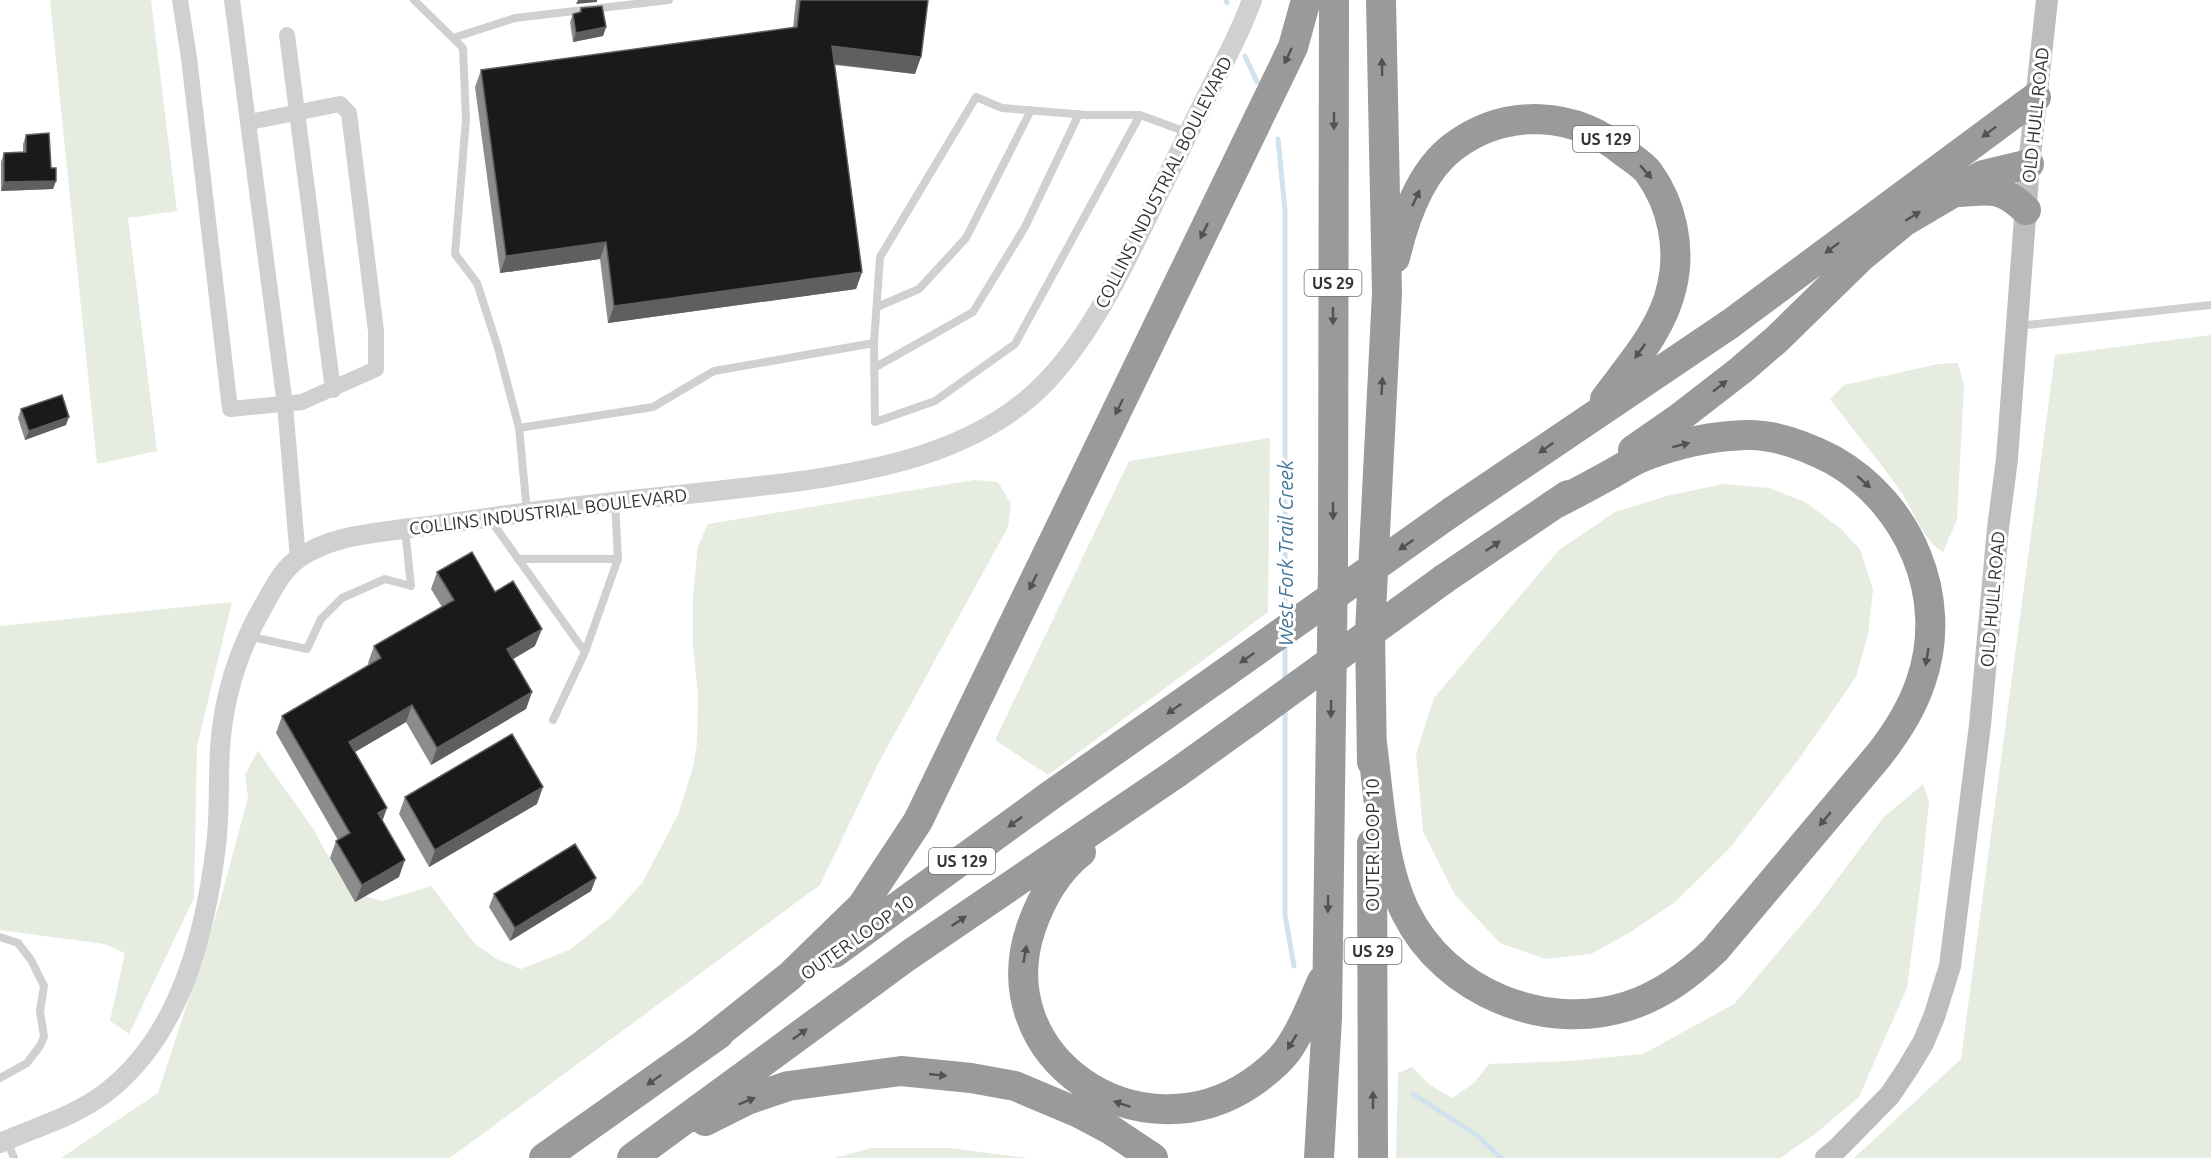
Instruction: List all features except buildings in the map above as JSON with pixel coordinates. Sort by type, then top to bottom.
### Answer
[{"type":"highway","points":[[702,1046],[790,976],[862,906],[918,821],[1293,47],[1306,0]]},
{"type":"highway","name":"US 29","points":[[1319,1158],[1328,971],[1333,566],[1334,0]]},
{"type":"highway","name":"US 29","points":[[1381,0],[1387,293]]},
{"type":"highway","points":[[1594,415],[1730,324],[2036,97]]},
{"type":"highway","name":"US 129","points":[[1387,293],[1401,232],[1417,195],[1431,170],[1452,147],[1484,129],[1521,119],[1556,120],[1587,128],[1613,143],[1648,172],[1664,199],[1676,240],[1672,286],[1658,326],[1594,415]]},
{"type":"highway","points":[[635,1156],[909,955],[1178,772],[1444,579],[1688,411],[1776,340],[1861,257],[1905,221],[1983,175],[2029,164]]},
{"type":"highway","points":[[1950,193],[1995,189],[2014,199],[2026,210]]},
{"type":"highway","name":"OUTER LOOP 10","points":[[1373,1158],[1370,632],[1387,293]]},
{"type":"highway","name":"OUTER LOOP 10","points":[[544,1158],[1222,675],[1594,415]]},
{"type":"highway","points":[[1372,743],[1387,850],[1395,887],[1407,915],[1423,940],[1460,976],[1502,1002],[1548,1012],[1575,1014],[1601,1012],[1628,1006],[1657,994],[1696,968],[1715,950],[1902,725],[1916,696],[1928,657],[1930,633],[1928,597],[1918,557],[1896,516],[1880,497],[1847,468],[1808,449],[1770,437],[1748,435],[1723,437],[1675,446],[1643,456],[1553,505]]},
{"type":"highway","points":[[1178,772],[1074,858],[1054,882],[1038,908],[1023,965],[1024,990],[1031,1017],[1040,1037],[1055,1058],[1072,1076],[1096,1094],[1117,1104],[1155,1112],[1179,1112],[1218,1102],[1240,1092],[1260,1077],[1287,1051],[1328,971]]},
{"type":"highway","points":[[635,1156],[747,1100],[788,1086],[901,1071],[971,1078],[1015,1086],[1079,1113],[1111,1130],[1153,1158]]},
{"type":"main road","name":"OLD HULL ROAD","points":[[1826,1158],[1890,1095],[1908,1068],[1923,1043],[1934,1017],[1950,966],[1980,725],[1998,528],[2007,459],[2029,164],[2047,0]]},
{"type":"street","points":[[180,0],[189,58],[230,409],[302,402],[376,369],[376,332],[350,113],[340,104],[250,122]]},
{"type":"street","points":[[232,0],[250,122],[285,405],[298,559]]},
{"type":"street","name":"COLLINS INDUSTRIAL BOULEVARD","points":[[4,1141],[59,1120],[104,1094],[141,1059],[170,1017],[196,944],[208,894],[216,844],[223,719],[235,669],[248,636],[280,577],[298,559],[337,538],[615,502],[817,480],[867,470],[917,456],[965,438],[996,422],[1030,397],[1048,379],[1080,339],[1107,295],[1234,45],[1252,0]]},
{"type":"street","points":[[287,35],[333,390]]},
{"type":"lane","points":[[414,0],[463,48],[466,119],[455,255],[477,283],[498,348],[519,428],[527,513]]},
{"type":"lane","points":[[453,38],[515,18],[669,0]]},
{"type":"lane","points":[[1140,115],[1015,344],[935,401],[875,422],[874,342],[880,257],[976,97],[1002,108],[1079,114],[1140,115],[1189,133]]},
{"type":"lane","points":[[877,307],[919,289],[966,238],[1031,110]]},
{"type":"lane","points":[[874,368],[973,312],[1025,227],[1079,114]]},
{"type":"lane","points":[[2017,326],[2211,305]]},
{"type":"lane","points":[[519,428],[653,407],[714,371],[874,342]]},
{"type":"lane","points":[[553,720],[585,652],[618,559],[615,502]]},
{"type":"lane","points":[[489,518],[585,652]]},
{"type":"lane","points":[[248,636],[307,649],[321,619],[342,598],[385,579],[411,586],[405,529]]},
{"type":"lane","points":[[518,559],[618,559]]},
{"type":"lane","points":[[0,937],[18,943],[31,960],[44,986],[39,1011],[44,1037],[40,1046],[27,1063],[0,1078]]},
{"type":"lane","points":[[4,1141],[14,1158]]},
{"type":"shaded area","points":[[50,0],[151,0],[177,211],[128,218],[157,451],[97,464]]},
{"type":"shaded area","points":[[2211,335],[2211,1158],[1854,1158],[1961,1059],[2055,355]]},
{"type":"shaded area","points":[[1958,363],[1964,385],[1957,520],[1943,552],[1930,540],[1884,468],[1830,399],[1844,385],[1938,364]]},
{"type":"shaded area","points":[[1270,438],[1268,612],[1048,775],[995,740],[1129,461]]},
{"type":"shaded area","points":[[974,480],[998,482],[1011,504],[1008,527],[878,764],[820,885],[450,1158],[61,1158],[158,1093],[217,912],[248,798],[245,774],[258,751],[314,830],[326,853],[357,894],[382,901],[431,886],[475,944],[497,959],[521,969],[569,950],[610,918],[642,883],[678,815],[693,767],[697,743],[698,694],[693,646],[693,596],[698,546],[708,524]]},
{"type":"shaded area","points":[[1723,484],[1769,488],[1805,502],[1840,528],[1860,549],[1873,590],[1868,634],[1856,677],[1799,759],[1729,849],[1675,902],[1629,933],[1591,954],[1545,959],[1500,943],[1455,895],[1423,831],[1416,754],[1434,698],[1559,550],[1615,512],[1667,496]]},
{"type":"shaded area","points":[[232,602],[197,746],[194,898],[129,1034],[110,1021],[125,953],[104,944],[0,930],[0,626]]},
{"type":"shaded area","points":[[1923,784],[1929,802],[1907,988],[1859,1097],[1815,1134],[1780,1158],[1396,1158],[1398,1073],[1412,1067],[1430,1085],[1452,1098],[1474,1083],[1489,1064],[1570,1061],[1643,1054],[1734,1004],[1814,910],[1883,818]]},
{"type":"shaded area","points":[[872,1148],[950,1148],[1028,1158],[834,1158]]},
{"type":"waterway","name":"West Fork Trail Creek","points":[[1245,56],[1257,82]]},
{"type":"waterway","name":"West Fork Trail Creek","points":[[1278,139],[1285,210],[1285,617]]},
{"type":"waterway","name":"West Fork Trail Creek","points":[[1285,642],[1285,683]]},
{"type":"waterway","name":"West Fork Trail Creek","points":[[1285,708],[1285,915],[1294,966]]},
{"type":"waterway","name":"West Fork Trail Creek","points":[[1413,1094],[1478,1136],[1501,1158]]}]
